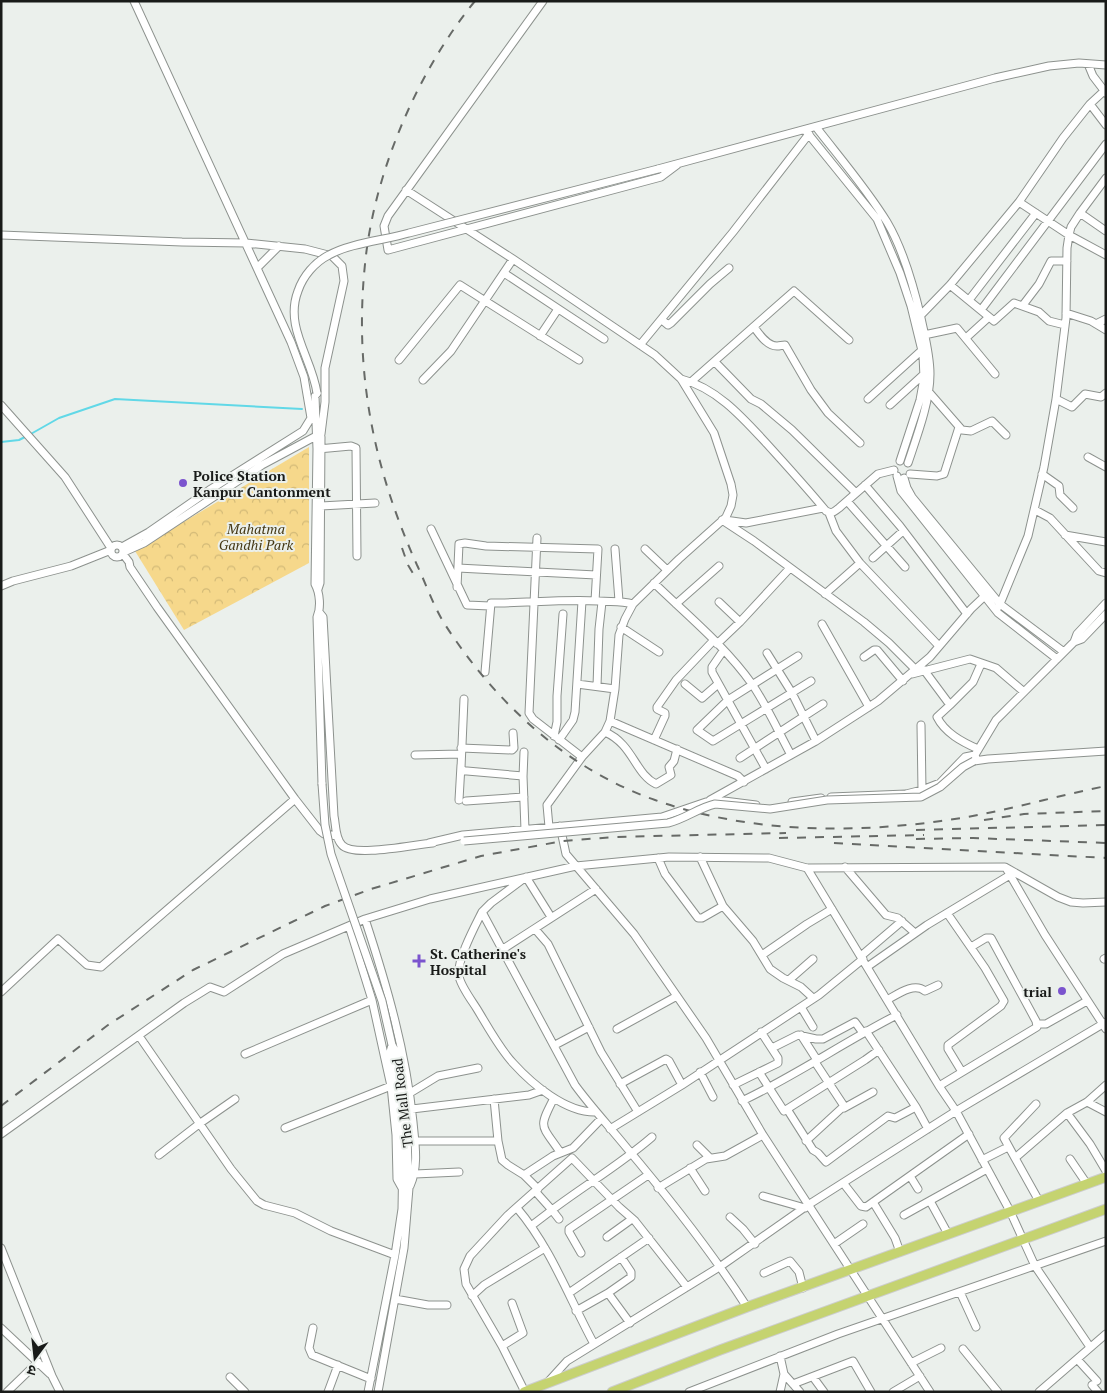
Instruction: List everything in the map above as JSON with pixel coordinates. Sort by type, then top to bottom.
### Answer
[{"type":"main road","points":[[524,1392],[1106,1177]]},
{"type":"main road","points":[[612,1392],[720,1350],[1106,1209]]},
{"type":"street","points":[[134,1],[291,342],[315,414],[319,449],[321,506],[319,612],[323,617],[337,836],[341,845],[346,849],[355,851],[380,850],[429,843],[668,823],[714,804],[770,809],[827,800],[921,796],[940,787],[976,756],[996,720],[1074,642],[1082,639],[1106,614]]},
{"type":"street","points":[[542,1],[388,216],[384,226],[388,250],[661,177],[677,165]]},
{"type":"street","points":[[917,318],[950,284],[1019,202],[1063,138],[1090,104],[1105,92],[1088,64]]},
{"type":"street","points":[[117,551],[303,431],[315,414],[319,396],[311,365],[296,331],[293,311],[297,292],[302,282],[316,264],[328,255],[466,217],[807,132],[816,127],[996,78],[1050,66],[1106,65]]},
{"type":"street","points":[[1090,104],[1106,124]]},
{"type":"street","points":[[816,127],[867,192],[900,253],[915,295],[924,374],[920,400],[904,462]]},
{"type":"street","points":[[807,132],[883,223]]},
{"type":"street","points":[[640,345],[662,320],[807,132]]},
{"type":"street","points":[[981,310],[1106,144]]},
{"type":"street","points":[[998,607],[1028,536],[1042,474],[1056,399],[1066,325],[1067,248],[1069,235],[1080,213],[1106,178]]},
{"type":"street","points":[[406,190],[513,259],[655,355],[681,379],[714,433],[731,484],[733,495],[726,517],[654,583],[634,604],[621,627],[610,721],[605,732],[582,757],[547,805],[549,827]]},
{"type":"street","points":[[1019,202],[1069,235],[1106,255]]},
{"type":"street","points":[[969,300],[1036,213]]},
{"type":"street","points":[[1080,213],[1106,231]]},
{"type":"street","points":[[1,235],[246,243],[279,246],[305,249],[332,256],[342,266],[344,272],[343,293],[325,368],[325,402],[318,435],[262,465],[144,543],[1,586]]},
{"type":"street","points":[[257,268],[279,246]]},
{"type":"street","points":[[423,380],[451,351],[513,259]]},
{"type":"street","points":[[1023,305],[1039,284],[1051,261],[1067,261]]},
{"type":"street","points":[[662,320],[668,325],[671,324],[710,284],[729,268]]},
{"type":"street","points":[[504,273],[604,339]]},
{"type":"street","points":[[950,284],[996,321],[1012,303],[1023,305],[1051,321],[1066,325]]},
{"type":"street","points":[[400,360],[460,285],[579,360]]},
{"type":"street","points":[[692,381],[795,291],[849,340]]},
{"type":"street","points":[[540,336],[558,309]]},
{"type":"street","points":[[1066,313],[1096,324],[1106,330]]},
{"type":"street","points":[[966,338],[989,317]]},
{"type":"street","points":[[904,462],[928,391],[930,374],[929,357],[917,318]]},
{"type":"street","points":[[1096,324],[1106,319]]},
{"type":"street","points":[[754,327],[762,338],[770,343],[776,346],[785,345],[811,390],[828,413],[860,443]]},
{"type":"street","points":[[924,336],[957,328],[995,374]]},
{"type":"street","points":[[868,399],[922,350]]},
{"type":"street","points":[[715,362],[751,399],[761,404],[792,430],[856,493]]},
{"type":"street","points":[[890,405],[924,374]]},
{"type":"street","points":[[681,379],[692,381],[732,407],[794,472],[829,513],[836,531],[860,563],[939,646]]},
{"type":"street","points":[[928,391],[962,430],[968,432],[992,420],[1006,435]]},
{"type":"street","points":[[1056,399],[1072,407],[1085,394],[1100,397],[1106,393]]},
{"type":"street","points":[[1,405],[65,477],[117,551],[129,562],[130,567],[157,607],[295,799],[324,834],[337,836]]},
{"type":"street","points":[[829,513],[833,513],[878,474],[937,476],[944,474],[959,427]]},
{"type":"street","points":[[319,449],[351,446],[356,448],[357,556]]},
{"type":"street","points":[[318,589],[315,584],[319,449]]},
{"type":"street","points":[[1088,457],[1106,467]]},
{"type":"street","points":[[901,474],[911,466],[904,462],[896,463],[907,488],[912,497],[1011,624],[1057,659]]},
{"type":"street","points":[[1042,474],[1059,486],[1060,496],[1073,508]]},
{"type":"street","points":[[866,485],[904,531],[967,614]]},
{"type":"street","points":[[847,501],[905,567]]},
{"type":"street","points":[[321,506],[375,503]]},
{"type":"street","points":[[722,520],[746,522],[823,508]]},
{"type":"street","points":[[182,509],[186,516]]},
{"type":"street","points":[[1035,510],[1047,515],[1100,571],[1106,573]]},
{"type":"street","points":[[722,520],[826,594],[889,642],[913,672]]},
{"type":"street","points":[[431,530],[466,605],[490,606]]},
{"type":"street","points":[[873,558],[904,531]]},
{"type":"street","points":[[1065,535],[1106,542]]},
{"type":"street","points":[[537,538],[529,713],[533,719],[582,757]]},
{"type":"street","points":[[457,587],[459,544],[598,549],[596,575],[599,629],[597,686]]},
{"type":"street","points":[[615,549],[619,601]]},
{"type":"street","points":[[645,549],[667,570]]},
{"type":"street","points":[[826,594],[860,563]]},
{"type":"street","points":[[676,604],[719,566]]},
{"type":"street","points":[[458,568],[596,575]]},
{"type":"street","points":[[654,740],[665,716],[665,713],[657,710],[657,707],[681,674],[715,642],[740,622],[790,568]]},
{"type":"street","points":[[654,583],[715,642],[753,685],[791,755]]},
{"type":"street","points":[[429,843],[463,835],[662,817],[706,802],[816,741],[870,707],[930,657],[987,594]]},
{"type":"street","points":[[484,672],[491,602],[533,603],[556,600],[619,601],[634,604]]},
{"type":"street","points":[[557,738],[573,720],[582,601]]},
{"type":"street","points":[[719,602],[740,622]]},
{"type":"street","points":[[1074,642],[1077,634],[1106,603]]},
{"type":"street","points":[[998,607],[1064,652]]},
{"type":"street","name":"The Mall Road","points":[[319,612],[316,617],[325,825],[330,854],[382,1001],[392,1045],[390,1052],[409,1175],[368,1392]]},
{"type":"street","points":[[557,738],[557,696],[562,614]]},
{"type":"street","points":[[822,624],[870,707]]},
{"type":"street","points":[[621,627],[659,652]]},
{"type":"street","points":[[864,657],[877,650],[903,680]]},
{"type":"street","points":[[723,651],[711,670],[766,769]]},
{"type":"street","points":[[767,653],[792,693],[816,741]]},
{"type":"street","points":[[798,656],[728,700],[697,730],[713,741],[811,681]]},
{"type":"street","points":[[913,672],[970,659],[996,668],[1024,692]]},
{"type":"street","points":[[976,756],[937,719],[937,716],[973,682],[981,664]]},
{"type":"street","points":[[924,670],[950,705]]},
{"type":"street","points":[[577,684],[615,689]]},
{"type":"street","points":[[685,684],[702,698],[718,684]]},
{"type":"street","points":[[464,698],[461,751],[463,800],[524,797]]},
{"type":"street","points":[[740,758],[823,704]]},
{"type":"street","points":[[610,721],[738,776],[744,782]]},
{"type":"street","points":[[921,725],[922,790]]},
{"type":"street","points":[[605,732],[622,742],[644,774],[651,782],[656,784],[671,775],[669,767],[674,760],[676,749]]},
{"type":"street","points":[[416,755],[461,751],[512,750],[514,747],[514,733]]},
{"type":"street","points":[[706,802],[724,800],[763,806],[826,797],[906,794],[940,783],[965,757],[1106,751]]},
{"type":"street","points":[[524,752],[525,830]]},
{"type":"street","points":[[461,765],[464,771],[520,775],[524,777]]},
{"type":"street","points":[[1,992],[58,939],[86,965],[100,967],[295,799]]},
{"type":"street","points":[[560,826],[566,854],[634,934],[676,996],[719,1060],[807,1207],[834,1244],[930,1392]]},
{"type":"street","points":[[700,857],[723,906],[753,941],[770,969],[801,987],[814,998]]},
{"type":"street","points":[[1,1134],[210,987],[224,992],[283,954],[365,919],[430,899],[576,866],[658,858],[700,857],[769,858],[807,868],[1005,867],[1064,899],[1083,903],[1106,902]]},
{"type":"street","points":[[658,858],[665,874],[696,917],[702,918],[723,906]]},
{"type":"street","points":[[844,867],[886,915],[897,917],[915,933]]},
{"type":"street","points":[[547,1383],[567,1361],[755,1244],[807,1207],[956,1111],[1105,1025],[1087,1001],[1045,935],[1005,867]]},
{"type":"street","points":[[807,868],[956,1111],[1010,1211],[1035,1266],[1090,1347]]},
{"type":"street","points":[[867,966],[915,933],[1010,875]]},
{"type":"street","points":[[526,877],[490,903],[482,912],[462,957],[459,977],[472,1002],[512,1062],[554,1098],[581,1112],[596,1112]]},
{"type":"street","points":[[526,877],[551,917]]},
{"type":"street","points":[[503,949],[596,889]]},
{"type":"street","points":[[762,955],[832,909]]},
{"type":"street","points":[[482,912],[575,1085],[720,1266],[748,1308]]},
{"type":"street","points":[[947,913],[971,947],[1004,1004],[948,1045],[948,1049],[962,1072]]},
{"type":"street","points":[[365,919],[390,997],[410,1093],[415,1141],[406,1188]]},
{"type":"street","points":[[610,1129],[682,1085],[814,998],[902,921]]},
{"type":"street","points":[[349,926],[372,1000],[390,1086],[396,1135],[397,1179],[406,1188]]},
{"type":"street","points":[[535,929],[548,944],[589,1028],[638,1112]]},
{"type":"street","points":[[971,947],[986,938],[991,938],[1037,1024]]},
{"type":"street","points":[[789,980],[813,959]]},
{"type":"street","points":[[887,1000],[912,987],[920,987],[925,991],[938,985]]},
{"type":"street","points":[[617,1029],[676,996]]},
{"type":"street","points":[[245,1054],[372,1000]]},
{"type":"street","points":[[1037,1024],[1046,1024],[1087,1001]]},
{"type":"street","points":[[801,1007],[813,1027]]},
{"type":"street","points":[[742,1101],[769,1088],[896,1015]]},
{"type":"street","points":[[772,1048],[794,1036],[801,1035],[823,1039],[854,1022],[878,1050],[916,1107],[928,1129]]},
{"type":"street","points":[[939,1086],[1034,1029],[1037,1024]]},
{"type":"street","points":[[555,1046],[589,1028]]},
{"type":"street","points":[[733,1085],[778,1063],[778,1058],[761,1032]]},
{"type":"street","points":[[801,1035],[844,1105],[844,1108]]},
{"type":"street","points":[[139,1036],[230,1169],[257,1201],[264,1205],[295,1213],[324,1228],[395,1255]]},
{"type":"street","points":[[759,1072],[784,1111],[878,1050]]},
{"type":"street","points":[[620,1084],[666,1058],[670,1061],[682,1085]]},
{"type":"street","points":[[410,1093],[438,1076],[478,1068]]},
{"type":"street","points":[[700,1072],[713,1097]]},
{"type":"street","points":[[1015,1158],[1067,1113],[1087,1102],[1106,1085]]},
{"type":"street","points":[[285,1128],[390,1086]]},
{"type":"street","points":[[412,1109],[530,1095],[543,1090]]},
{"type":"street","points":[[806,1141],[844,1108],[874,1092]]},
{"type":"street","points":[[554,1098],[543,1118],[542,1124],[560,1152]]},
{"type":"street","points":[[159,1155],[235,1099]]},
{"type":"street","points":[[494,1099],[502,1160],[508,1166],[524,1175],[559,1219]]},
{"type":"street","points":[[1087,1102],[1106,1112]]},
{"type":"street","points":[[1036,1104],[1004,1138],[1039,1201]]},
{"type":"street","points":[[787,1109],[806,1141],[826,1162],[888,1116],[895,1118],[916,1107]]},
{"type":"street","points":[[1067,1113],[1090,1144],[1106,1171]]},
{"type":"street","points":[[524,1175],[560,1152],[573,1148],[601,1119]]},
{"type":"street","points":[[844,1184],[862,1207],[866,1207],[968,1134]]},
{"type":"street","points":[[658,1188],[709,1158],[725,1156],[763,1135]]},
{"type":"street","points":[[531,1226],[632,1154],[652,1136]]},
{"type":"street","points":[[415,1141],[498,1141]]},
{"type":"street","points":[[697,1145],[709,1158]]},
{"type":"street","points":[[982,1160],[1008,1147]]},
{"type":"street","points":[[524,1392],[502,1346],[472,1296],[464,1276],[466,1263],[480,1244],[508,1215],[572,1158],[649,1238],[687,1287]]},
{"type":"street","points":[[1070,1159],[1087,1184]]},
{"type":"street","points":[[690,1168],[705,1191]]},
{"type":"street","points":[[904,1215],[987,1169]]},
{"type":"street","points":[[409,1175],[459,1172]]},
{"type":"street","points":[[582,1253],[569,1229],[648,1175]]},
{"type":"street","points":[[910,1176],[918,1189]]},
{"type":"street","name":"The Mall Road","points":[[378,1392],[406,1231],[406,1188]]},
{"type":"street","points":[[763,1196],[807,1207]]},
{"type":"street","points":[[930,1201],[948,1234]]},
{"type":"street","points":[[873,1202],[895,1238],[900,1252]]},
{"type":"street","points":[[516,1208],[531,1226],[545,1248],[594,1344]]},
{"type":"street","points":[[730,1217],[755,1244]]},
{"type":"street","points":[[607,1237],[632,1219]]},
{"type":"street","points":[[834,1244],[863,1224]]},
{"type":"street","points":[[568,1294],[649,1238]]},
{"type":"street","points":[[689,1392],[706,1389],[780,1356],[882,1318],[1106,1241]]},
{"type":"street","points":[[1,1248],[60,1392]]},
{"type":"street","points":[[472,1296],[484,1285],[545,1248]]},
{"type":"street","points":[[576,1311],[632,1276],[621,1257]]},
{"type":"street","points":[[764,1273],[790,1261],[798,1272],[803,1288]]},
{"type":"street","points":[[608,1292],[630,1322]]},
{"type":"street","points":[[960,1292],[976,1328]]},
{"type":"street","points":[[395,1299],[428,1305],[447,1305]]},
{"type":"street","points":[[502,1346],[523,1333],[512,1304]]},
{"type":"street","points":[[1,1328],[52,1376]]},
{"type":"street","points":[[313,1328],[310,1352],[315,1357],[371,1379]]},
{"type":"street","points":[[1040,1392],[1106,1334]]},
{"type":"street","points":[[911,1363],[941,1348]]},
{"type":"street","points":[[963,1349],[998,1392]]},
{"type":"street","points":[[780,1356],[784,1374],[780,1392]]},
{"type":"street","points":[[1077,1359],[1095,1383],[1098,1392]]},
{"type":"street","points":[[793,1384],[853,1361],[871,1392]]},
{"type":"street","points":[[7,1392],[38,1362]]},
{"type":"street","points":[[328,1392],[338,1365]]},
{"type":"street","points":[[784,1374],[800,1392]]},
{"type":"street","points":[[893,1392],[920,1376]]},
{"type":"street","points":[[230,1377],[240,1390]]},
{"type":"street","points":[[813,1377],[824,1392]]},
{"type":"street","points":[[1047,1385],[1052,1392]]},
{"type":"green space","name":"Mahatma Gandhi Park","points":[[309,447],[309,563],[184,630],[135,551]]},
{"type":"waterway","points":[[29,435],[59,418],[115,399],[302,409]]},
{"type":"waterway","points":[[1,442],[19,440],[25,437]]},
{"type":"railway","points":[[475,1],[454,29],[417,91],[388,160],[370,229],[362,304],[365,380],[370,418],[378,455],[402,528],[430,594],[444,623],[464,652],[509,705],[562,751],[622,787],[689,811],[724,819],[760,824],[833,829],[905,825],[982,814],[1106,786]]},
{"type":"railway","points":[[402,548],[408,565],[417,580]]},
{"type":"railway","points":[[984,820],[1024,814],[1106,811]]},
{"type":"railway","points":[[916,830],[1106,825]]},
{"type":"railway","points":[[1,1106],[108,1025],[193,970],[325,906],[371,889],[481,856],[563,841],[614,837],[786,833]]},
{"type":"railway","points":[[779,838],[924,835]]},
{"type":"railway","points":[[916,839],[973,838],[1106,843]]},
{"type":"railway","points":[[834,843],[1106,858]]},
{"type":"place","name":"Police Station Kanpur Cantonment","points":[[183,483]]},
{"type":"place","name":"St. Catherine's Hospital","points":[[419,961]]},
{"type":"place","name":"trial","points":[[1062,991]]}]
